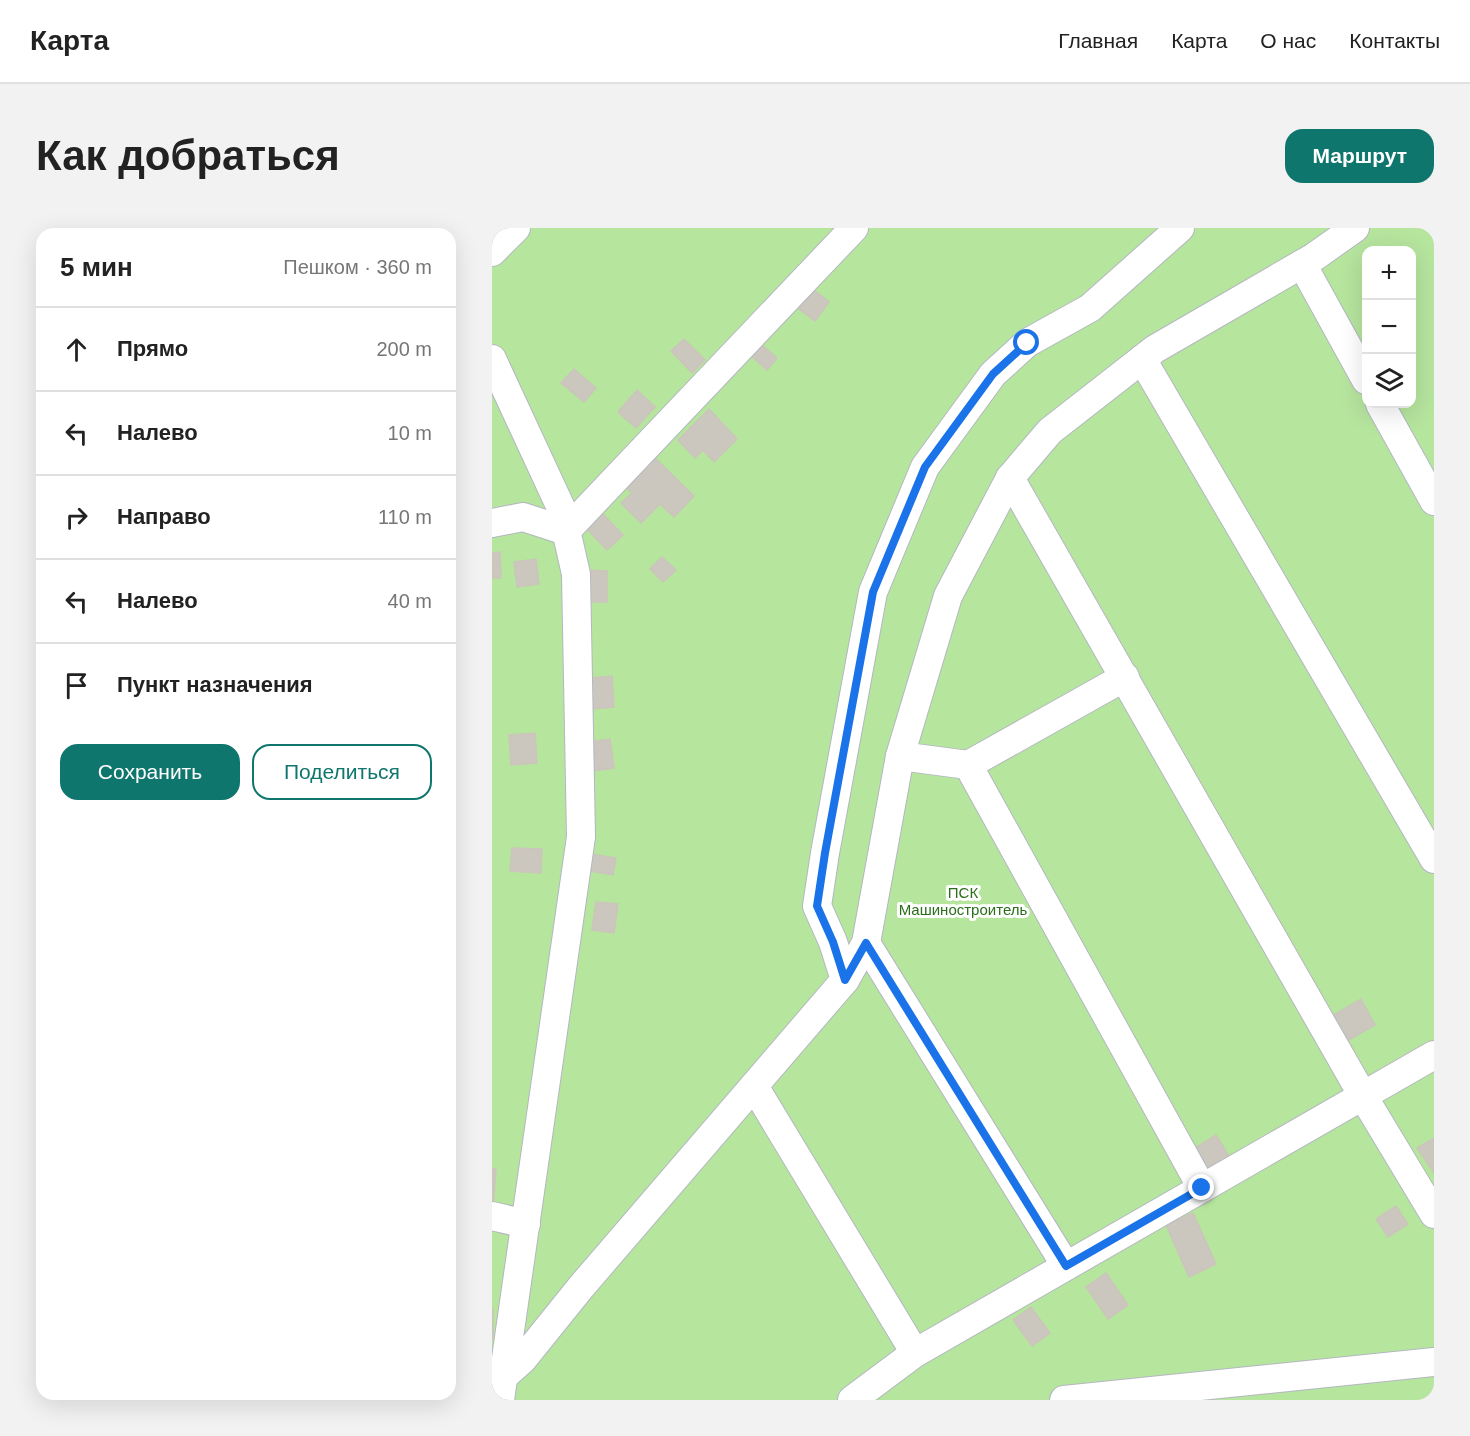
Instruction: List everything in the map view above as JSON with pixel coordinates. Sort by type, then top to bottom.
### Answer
[{"type":"street","points":[[492,252],[516,228]]},
{"type":"street","points":[[566,531],[854,228]]},
{"type":"street","points":[[845,980],[833,942],[817,906],[825,853],[873,592],[925,467],[993,374],[1027,343],[1090,308],[1180,228]]},
{"type":"street","points":[[502,1388],[580,1287],[845,980],[866,943],[900,756],[948,596],[1010,478],[1050,431],[1155,349],[1302,264],[1355,228]]},
{"type":"street","points":[[1302,264],[1362,373]]},
{"type":"street","points":[[492,359],[561,508],[576,574],[581,837],[502,1388]]},
{"type":"street","points":[[1142,359],[1434,858]]},
{"type":"street","points":[[1382,408],[1434,501]]},
{"type":"street","points":[[1010,478],[1363,1096],[1434,1214]]},
{"type":"street","points":[[492,523],[523,517],[566,531]]},
{"type":"street","points":[[900,756],[968,765],[1125,678]]},
{"type":"street","points":[[968,765],[1202,1188]]},
{"type":"street","points":[[866,943],[1066,1266]]},
{"type":"street","points":[[852,1400],[915,1353],[1434,1055]]},
{"type":"street","points":[[754,1086],[915,1353]]},
{"type":"street","points":[[492,1216],[526,1224]]},
{"type":"street","points":[[1064,1400],[1272,1390],[1434,1362]]},
{"type":"green space","name":"ПСК Машиностроитель","points":[[492,228],[1434,228],[1434,1400],[492,1400]]},
{"type":"building","points":[[814,290],[829,302],[815,321],[799,309]]},
{"type":"building","points":[[684,339],[705,360],[692,373],[671,351]]},
{"type":"building","points":[[761,344],[777,358],[767,370],[751,356]]},
{"type":"building","points":[[574,369],[596,388],[584,402],[561,383]]},
{"type":"building","points":[[637,390],[655,407],[636,428],[618,412]]},
{"type":"building","points":[[709,409],[737,439],[714,462],[703,450],[695,458],[678,440]]},
{"type":"building","points":[[654,457],[694,496],[674,517],[660,504],[641,523],[621,503],[632,493],[626,487]]},
{"type":"building","points":[[602,513],[623,535],[607,550],[586,528]]},
{"type":"building","points":[[500,552],[501,578],[492,578],[492,553]]},
{"type":"building","points":[[662,557],[676,570],[663,582],[650,569]]},
{"type":"building","points":[[536,559],[539,584],[517,587],[514,562]]},
{"type":"building","points":[[583,570],[607,571],[607,602],[583,602]]},
{"type":"building","points":[[612,676],[614,707],[591,709],[590,678]]},
{"type":"building","points":[[535,733],[537,763],[511,765],[509,735]]},
{"type":"building","points":[[610,739],[614,768],[593,771],[588,742]]},
{"type":"building","points":[[512,848],[542,849],[541,873],[510,871]]},
{"type":"building","points":[[591,854],[616,858],[613,875],[588,871]]},
{"type":"building","points":[[596,902],[618,904],[614,933],[592,930]]},
{"type":"building","points":[[1361,999],[1375,1025],[1347,1041],[1332,1016]]},
{"type":"building","points":[[1216,1135],[1229,1156],[1205,1171],[1192,1150]]},
{"type":"building","points":[[1434,1138],[1434,1173],[1417,1148]]},
{"type":"building","points":[[492,1169],[496,1169],[493,1206],[492,1206]]},
{"type":"building","points":[[1396,1206],[1408,1224],[1388,1237],[1376,1219]]},
{"type":"building","points":[[1193,1213],[1216,1264],[1189,1277],[1166,1225]]},
{"type":"building","points":[[1106,1273],[1128,1305],[1108,1319],[1086,1287]]},
{"type":"building","points":[[1031,1307],[1050,1333],[1032,1346],[1013,1320]]},
{"type":"building","points":[[493,1309],[493,1338],[492,1338]]},
{"type":"route","points":[[1027,343],[993,374],[925,467],[873,592],[817,906],[833,942],[845,980],[866,943],[1066,1266],[1202,1188]]}]
